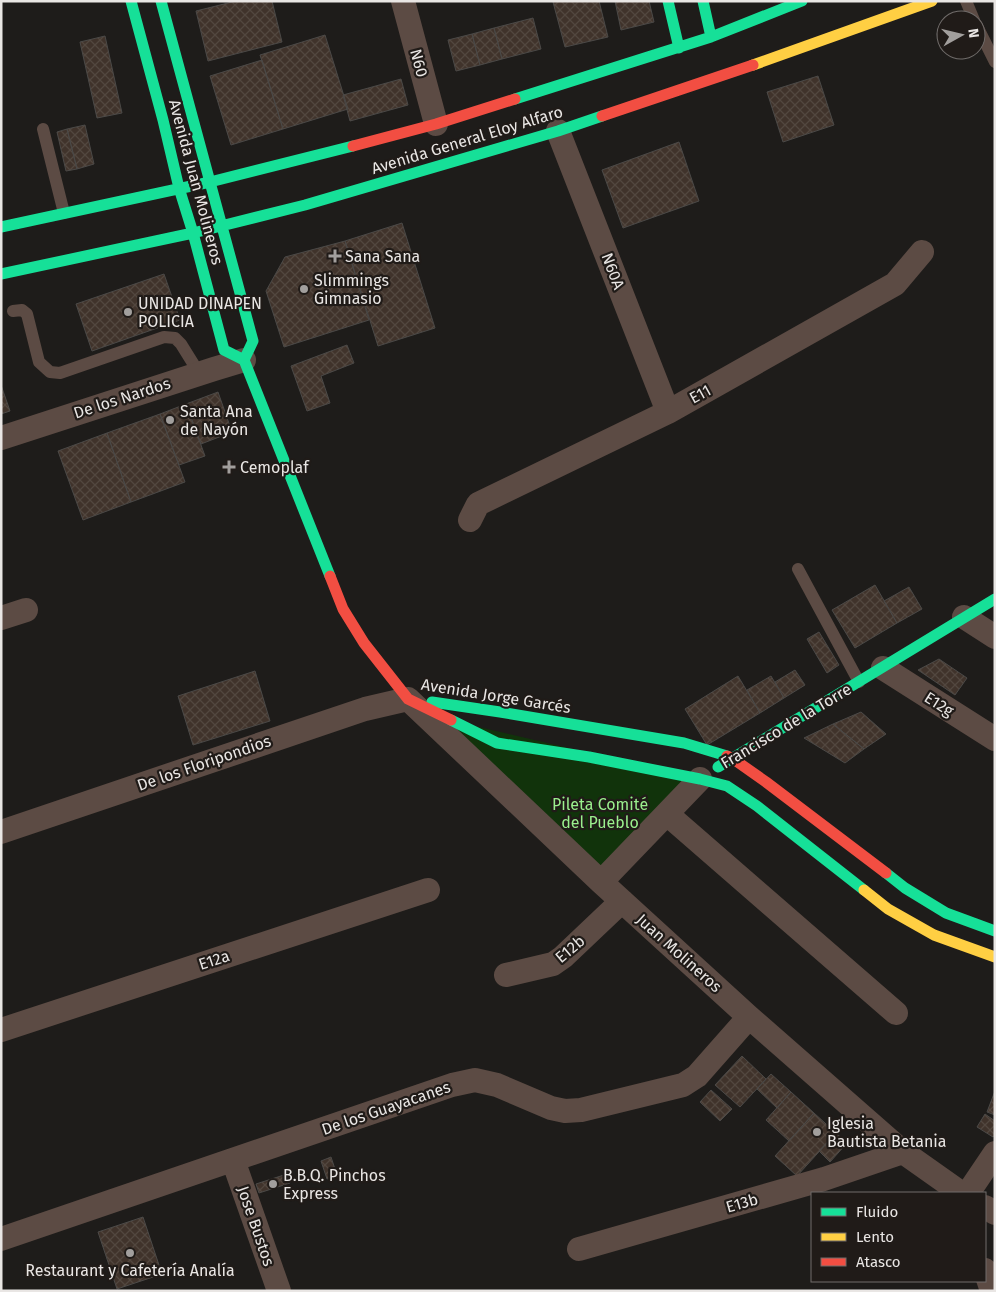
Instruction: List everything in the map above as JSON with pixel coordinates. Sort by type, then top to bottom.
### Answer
[{"type":"street","name":"Avenida Juan Molineros","points":[[131,1],[179,188],[224,350],[244,360],[253,341],[161,1]]},
{"type":"street","name":"N60","points":[[402,1],[436,124]]},
{"type":"street","points":[[668,1],[679,48]]},
{"type":"street","points":[[703,1],[712,37]]},
{"type":"street","name":"Avenida General Eloy Alfaro","points":[[1,227],[210,182],[436,124],[712,37],[802,1]]},
{"type":"street","name":"Avenida General Eloy Alfaro","points":[[1,274],[193,233],[305,205],[558,131],[795,51],[918,4],[932,1]]},
{"type":"street","name":"N60A","points":[[558,131],[668,412]]},
{"type":"street","name":"E11","points":[[470,520],[478,504],[668,412],[895,284],[922,252]]},
{"type":"street","points":[[244,360],[343,609],[364,643],[408,698]]},
{"type":"street","name":"De los Nardos","points":[[1,438],[244,360]]},
{"type":"street","name":"Francisco de la Torre","points":[[601,882],[700,779],[995,599]]},
{"type":"street","points":[[1,618],[26,610]]},
{"type":"street","points":[[964,617],[995,637]]},
{"type":"street","name":"E12g","points":[[883,668],[995,739]]},
{"type":"street","name":"Avenida Jorge Garcés","points":[[408,698],[684,743],[732,758],[905,888],[946,913],[995,931]]},
{"type":"street","name":"Avenida Jorge Garcés","points":[[408,698],[497,743],[589,757],[727,786],[757,806],[888,908],[934,935],[995,957]]},
{"type":"street","name":"De los Floripondios","points":[[1,832],[365,709],[408,698]]},
{"type":"street","name":"Juan Molineros","points":[[408,698],[601,882],[749,1017],[903,1152],[960,1192]]},
{"type":"street","points":[[667,814],[896,1013]]},
{"type":"street","name":"E12a","points":[[1,1030],[428,890]]},
{"type":"street","name":"E12b","points":[[506,975],[553,964],[563,957],[622,901]]},
{"type":"street","name":"De los Guayacanes","points":[[1,1239],[452,1085],[475,1080],[497,1085],[551,1108],[565,1111],[581,1110],[683,1085],[696,1076],[749,1017]]},
{"type":"street","name":"E13b","points":[[579,1249],[824,1179],[903,1152]]},
{"type":"street","points":[[969,1192],[995,1153]]},
{"type":"street","name":"Jose Bustos","points":[[233,1160],[279,1291]]},
{"type":"lane","points":[[986,44],[995,62]]},
{"type":"lane","points":[[43,129],[64,213]]},
{"type":"lane","points":[[13,311],[22,310],[26,314],[29,319],[38,362],[50,372],[60,373],[164,336],[174,338],[181,344],[199,373]]},
{"type":"lane","points":[[798,569],[859,682]]},
{"type":"green space","name":"Pileta Comité del Pueblo","points":[[428,715],[700,779],[601,882]]},
{"type":"building","points":[[236,1],[272,1],[282,42],[208,61],[196,11]]},
{"type":"building","points":[[599,1],[608,37],[565,47],[553,2]]},
{"type":"building","points":[[615,1],[649,1],[654,22],[621,30]]},
{"type":"building","points":[[533,18],[541,49],[502,59],[494,28]]},
{"type":"building","points":[[494,28],[502,59],[480,65],[472,34]]},
{"type":"building","points":[[472,34],[480,65],[456,71],[448,40]]},
{"type":"building","points":[[325,35],[348,109],[283,129],[260,55]]},
{"type":"building","points":[[105,36],[122,113],[97,118],[80,42]]},
{"type":"building","points":[[262,60],[283,129],[231,145],[210,76]]},
{"type":"building","points":[[818,76],[834,125],[783,142],[767,92]]},
{"type":"building","points":[[401,79],[408,105],[350,121],[343,95]]},
{"type":"building","points":[[85,125],[94,164],[77,169],[67,129]]},
{"type":"building","points":[[67,129],[77,169],[66,171],[57,132]]},
{"type":"building","points":[[679,142],[699,201],[623,228],[602,170]]},
{"type":"building","points":[[402,223],[435,328],[378,346],[345,241]]},
{"type":"building","points":[[345,241],[369,320],[284,347],[266,291],[285,257]]},
{"type":"building","name":"UNIDAD DINAPEN POLICIA","points":[[164,274],[180,320],[92,351],[76,304]]},
{"type":"building","points":[[347,345],[354,363],[321,376],[330,403],[307,411],[291,366]]},
{"type":"building","points":[[1,385],[10,411],[1,414]]},
{"type":"building","points":[[218,392],[232,432],[201,444],[186,404]]},
{"type":"building","points":[[186,404],[205,456],[179,465],[160,414]]},
{"type":"building","points":[[160,414],[185,482],[131,502],[107,433]]},
{"type":"building","points":[[107,433],[131,502],[83,520],[58,451]]},
{"type":"building","points":[[875,585],[897,623],[855,648],[832,610]]},
{"type":"building","points":[[909,587],[922,609],[897,623],[884,601]]},
{"type":"building","points":[[819,632],[839,665],[827,673],[807,639]]},
{"type":"building","points":[[939,659],[967,678],[955,695],[918,670]]},
{"type":"building","points":[[795,670],[805,685],[784,698],[775,682]]},
{"type":"building","points":[[255,671],[270,721],[193,745],[178,696]]},
{"type":"building","points":[[738,676],[760,713],[707,745],[685,709]]},
{"type":"building","points":[[771,676],[784,698],[760,713],[747,690]]},
{"type":"building","points":[[861,712],[886,734],[864,749],[833,724]]},
{"type":"building","points":[[833,724],[864,749],[845,763],[804,738]]},
{"type":"building","points":[[742,1056],[766,1079],[740,1107],[715,1085]]},
{"type":"building","points":[[771,1074],[791,1092],[777,1108],[757,1089]]},
{"type":"building","points":[[711,1090],[732,1109],[720,1121],[700,1102]]},
{"type":"building","points":[[995,1091],[995,1115],[987,1112]]},
{"type":"building","points":[[791,1092],[814,1113],[789,1141],[766,1120]]},
{"type":"building","points":[[814,1113],[836,1133],[797,1176],[775,1156]]},
{"type":"building","points":[[985,1114],[995,1121],[995,1135],[993,1137],[977,1127]]},
{"type":"building","points":[[836,1133],[847,1143],[830,1162],[819,1151]]},
{"type":"building","points":[[331,1157],[337,1175],[327,1179],[321,1161]]},
{"type":"building","name":"B.B.Q. Pinchos Express","points":[[287,1174],[290,1183],[259,1193],[256,1184]]},
{"type":"building","name":"Restaurant y Cafetería Analía","points":[[143,1217],[162,1274],[117,1289],[98,1232]]},
{"type":"traffic: fast","points":[[131,1],[179,188],[224,350],[244,360],[330,576]]},
{"type":"traffic: fast","points":[[161,1],[253,341],[244,360]]},
{"type":"traffic: fast","points":[[668,1],[679,48]]},
{"type":"traffic: fast","points":[[703,1],[711,37]]},
{"type":"traffic: fast","points":[[515,99],[711,37],[802,1]]},
{"type":"traffic: fast","points":[[1,274],[193,233],[305,205],[558,131],[602,116]]},
{"type":"traffic: fast","points":[[1,227],[210,182],[353,146]]},
{"type":"traffic: fast","points":[[718,767],[995,599]]},
{"type":"traffic: fast","points":[[432,702],[684,743],[727,756]]},
{"type":"traffic: fast","points":[[451,720],[497,743],[589,757],[727,786],[757,806],[864,890]]},
{"type":"traffic: fast","points":[[886,873],[905,888],[946,913],[995,931]]},
{"type":"traffic: slow","points":[[753,65],[932,1]]},
{"type":"traffic: slow","points":[[864,890],[888,909],[934,935],[995,957]]},
{"type":"traffic: jam","points":[[602,116],[753,65]]},
{"type":"traffic: jam","points":[[353,146],[436,124],[515,99]]},
{"type":"traffic: jam","points":[[330,576],[343,609],[364,643],[408,699],[451,720]]},
{"type":"traffic: jam","points":[[727,756],[766,782],[886,873]]},
{"type":"place","name":"Sana Sana","points":[[335,256]]},
{"type":"place","name":"Slimmings Gimnasio","points":[[304,289]]},
{"type":"place","name":"UNIDAD DINAPEN POLICIA","points":[[128,312]]},
{"type":"place","name":"Santa Ana de Nayón","points":[[170,420]]},
{"type":"place","name":"Cemoplaf","points":[[229,467]]},
{"type":"place","name":"Iglesia Bautista Betania","points":[[817,1132]]},
{"type":"place","name":"B.B.Q. Pinchos Express","points":[[273,1184]]},
{"type":"place","name":"Restaurant y Cafetería Analía","points":[[130,1253]]}]
